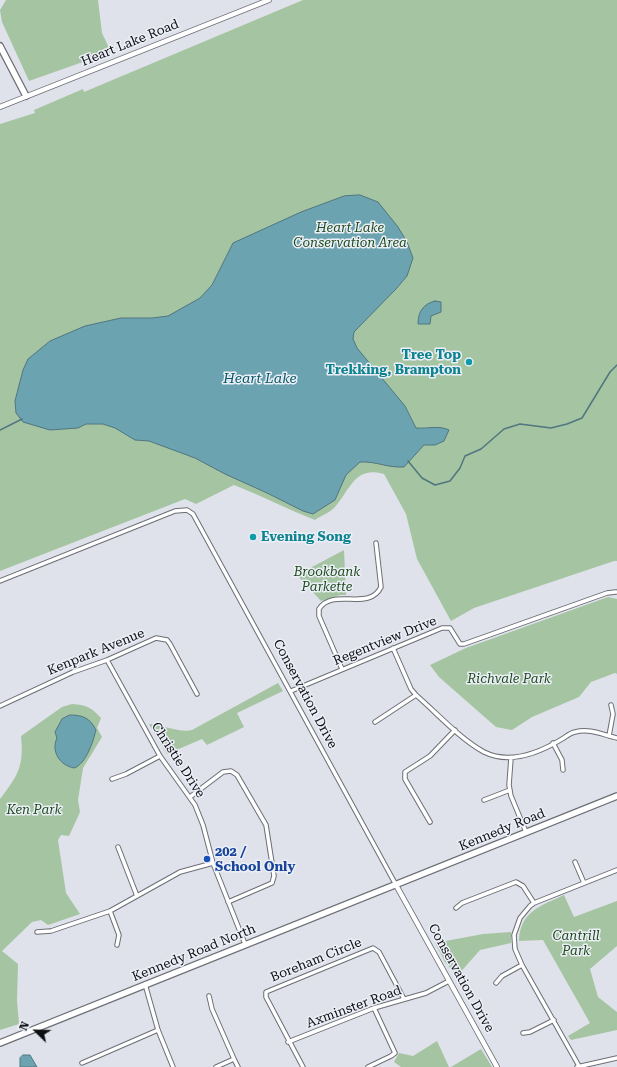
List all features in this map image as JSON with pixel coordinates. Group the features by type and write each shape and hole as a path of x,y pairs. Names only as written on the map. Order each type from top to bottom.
{"main road":[{"path":"0,46 26,96"},
{"name":"Kennedy Road","path":"396,885 617,796"},
{"name":"Kennedy Road North","path":"0,1043 396,885"}],"street":[{"name":"Heart Lake Road","path":"0,107 269,0"},
{"name":"Conservation Drive","path":"0,581 175,511 187,510 193,514 448,981 497,1067"},
{"path":"342,669 319,616 319,609 324,603 329,601 346,598 362,599 377,592 380,587 376,543"},
{"name":"Regentview Drive","path":"291,691 447,627 453,632 460,644 464,644 607,593 616,592"},
{"name":"Kenpark Avenue","path":"0,706 73,672 107,660 156,638 167,640 197,694"},
{"path":"394,648 411,689 416,695 455,730 484,752 496,756 511,758 532,754 569,734 582,731 598,732 617,738"},
{"name":"Christie Drive","path":"107,660 160,756 190,797 203,825 213,864 245,944"},
{"path":"375,722 416,695"},
{"path":"609,736 613,714 611,705"},
{"path":"430,822 405,779 405,772 430,756 455,730"},
{"path":"553,743 562,760 563,770"},
{"path":"112,779 126,774 160,756"},
{"path":"511,758 509,778 510,790 526,832"},
{"path":"190,797 223,772 231,771 237,775 266,825 274,876 272,883 228,902"},
{"path":"484,800 510,790"},
{"path":"118,847 137,896"},
{"path":"576,862 584,883"},
{"path":"37,932 51,931 110,911 180,872 213,864"},
{"path":"617,870 534,903 520,918 515,930 514,949 522,966 554,1020 578,1067 617,1058"},
{"path":"456,908 462,903 516,882 523,886 534,903"},
{"path":"110,911 119,935 118,944"},
{"name":"Boreham Circle","path":"304,1067 288,1042 266,997 266,992 373,948 379,952 404,999"},
{"path":"496,982 502,976 522,966"},
{"name":"Axminster Road","path":"288,1042 374,1008 426,993 448,981"},
{"path":"146,984 158,1030 173,1067"},
{"path":"209,996 212,1009 238,1067"},
{"path":"368,1067 391,1056 394,1053 374,1008"},
{"path":"523,1034 554,1020"},
{"path":"82,1063 158,1030"},
{"path":"216,1067 234,1059"}],"green space":[{"path":"6,0 98,0 102,33 111,52 29,81 2,22 0,10"},
{"name":"Heart Lake Conservation Area","path":"303,0 617,0 617,561 474,608 451,621 417,559 406,514 384,474 374,472 359,476 334,508 315,520 234,485 196,504 185,499 0,571 0,124 35,113 34,110 83,89 84,92"},
{"name":"Brookbank Parkette","path":"344,550 346,595 340,595 321,601 297,575"},
{"name":"Richvale Park","path":"608,597 617,599 617,674 615,673 591,682 579,697 532,717 512,730 496,727 439,677 430,665 466,648"},
{"path":"278,683 283,691 237,713 244,727 207,745 202,739 167,754 149,724 177,730 192,730"},
{"name":"Ken Park","path":"72,704 88,707 101,718 97,728 102,737 83,768 78,800 80,812 69,836 61,835 58,840 66,893 80,914 48,925 41,920 32,922 2,951 18,964 17,1001 19,1024 0,1030 0,799 18,770 22,756 21,736 62,707"},
{"name":"Cantrill Park","path":"564,895 574,917 617,901 617,946 590,969 598,997 617,1012 617,1030 571,1040 568,1036 590,1023 543,940 519,941 520,931 528,916 540,906"},
{"path":"511,932 511,943 480,950 457,976 445,962 435,943 483,934"},
{"path":"437,1041 449,1067 401,1067 394,1062 399,1053 413,1056"},
{"path":"481,1049 492,1067 451,1067"}],"water":[{"name":"Heart Lake","path":"360,195 378,202 398,227 407,242 413,258 407,276 354,332 353,339 357,348 405,406 416,428 437,427 449,430 444,441 435,445 424,445 404,467 371,462 360,462 346,475 335,500 313,514 303,511 225,474 195,458 149,441 135,440 115,428 103,424 86,424 78,428 50,430 23,422 16,413 15,401 23,370 28,359 50,341 85,326 121,318 152,318 168,316 200,298 212,285 233,243 301,212 344,196"},
{"path":"435,301 441,302 441,312 431,316 430,324 418,324 420,312 424,306"},
{"path":"70,715 86,718 96,730 91,746 85,757 78,766 74,768 60,761 55,748 57,738 55,732 62,719"},
{"path":"23,1055 30,1055 37,1067 20,1067 20,1058"}],"waterway":[{"path":"408,461 422,478 435,485 450,481 460,468 465,456 481,449 504,429 520,424 551,428 582,418 610,372 617,365"},
{"path":"0,430 22,419"}],"place":[{"name":"Tree Top Trekking, Brampton","path":"469,362"},
{"name":"Evening Song","path":"253,537"},
{"name":"202 / School Only","path":"207,859"}]}
